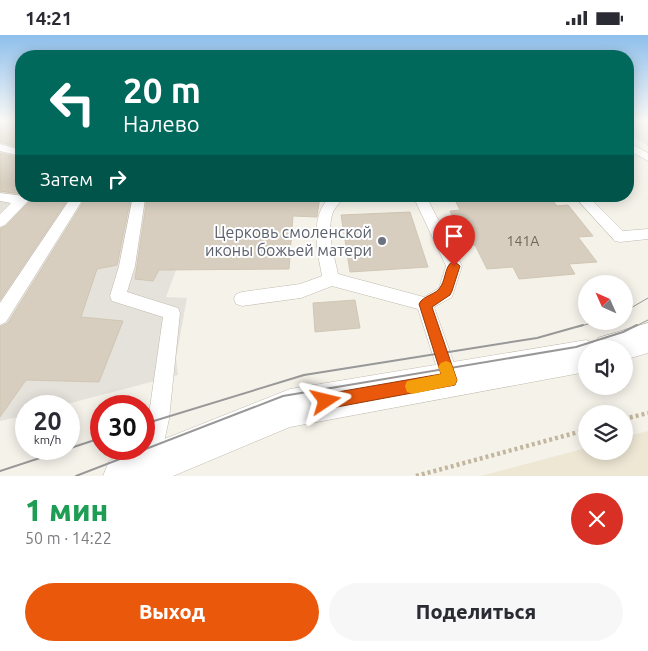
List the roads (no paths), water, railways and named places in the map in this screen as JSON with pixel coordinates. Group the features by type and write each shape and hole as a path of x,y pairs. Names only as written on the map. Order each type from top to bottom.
{"street":[{"path":"633,342 648,338"},
{"path":"136,471 290,408 578,357"}],"lane":[{"path":"0,147 15,151"},
{"path":"634,149 648,158"},
{"path":"0,197 15,198"},
{"path":"0,222 19,202"},
{"path":"0,317 74,202"},
{"path":"136,471 159,419 172,313 118,296 127,266 138,202"},
{"path":"331,202 321,230 331,279"},
{"path":"242,299 301,291 331,279 425,304 446,291 454,266 422,202"},
{"path":"586,202 620,237 648,234"},
{"path":"425,304 450,380"}],"tram line":[{"path":"633,307 648,298"},
{"path":"634,327 648,320"},
{"path":"76,476 283,396 576,347 623,332 637,325"},
{"path":"155,421 304,375 537,338 578,326"},
{"path":"0,471 90,442"}],"place":[{"name":"Церковь смоленской иконы божьей матери","path":"382,241"}]}
